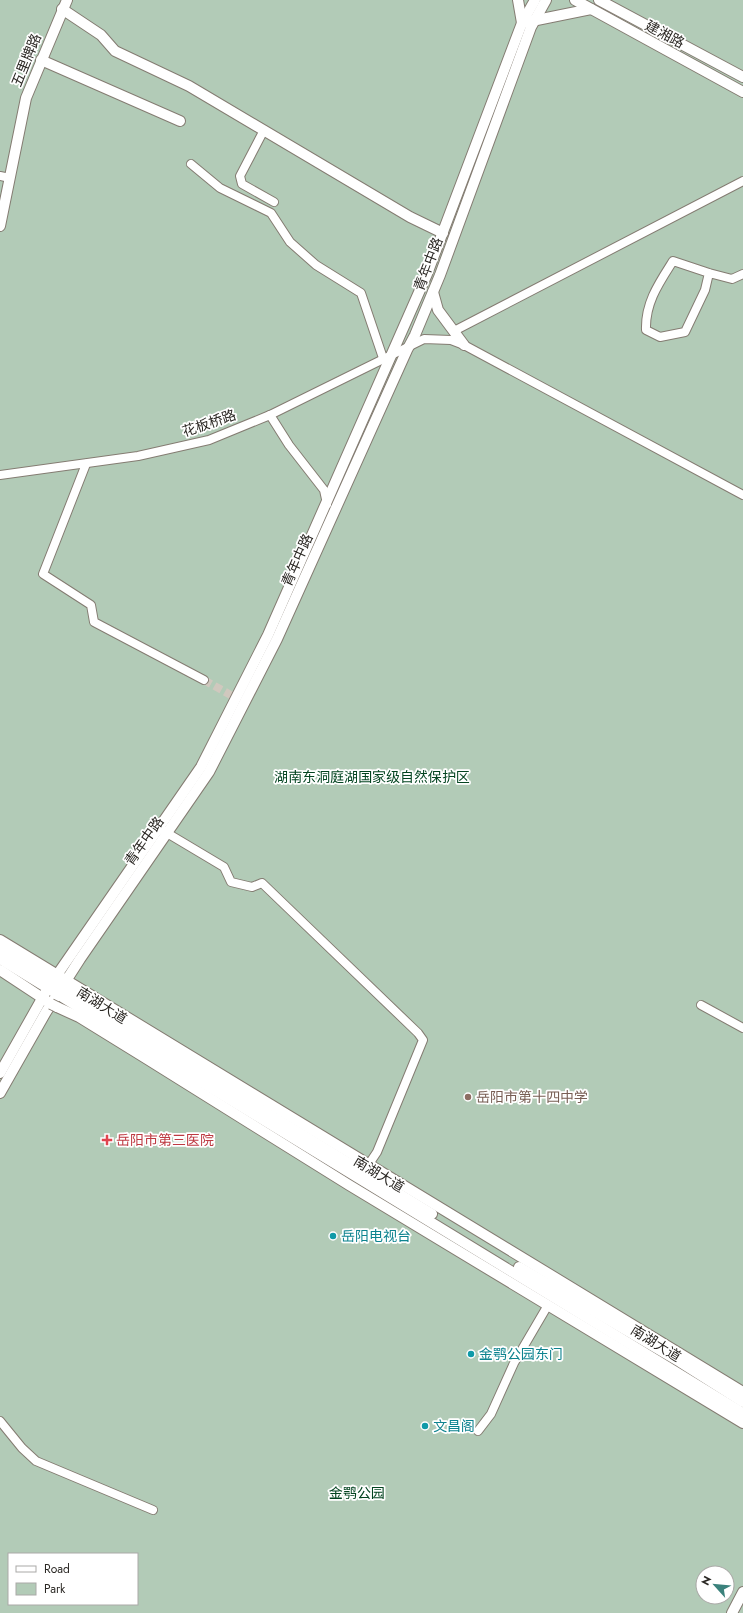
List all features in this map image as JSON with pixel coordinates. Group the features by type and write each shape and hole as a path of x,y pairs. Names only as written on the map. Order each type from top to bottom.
{"main road":[{"path":"518,0 522,23 591,9"},
{"name":"青年中路","path":"0,1093 57,985 163,830 201,766 268,635 327,504 387,356 427,274 522,23 535,0"},
{"name":"青年中路","path":"163,830 209,772 277,639 433,292 535,20 546,0"},
{"name":"建湘路","path":"575,0 743,92"},
{"name":"建湘路","path":"599,0 743,77"},
{"path":"63,3 100,35 115,51 190,86 410,216 443,233"},
{"name":"五里牌路","path":"0,196 26,98 63,3"},
{"name":"五里牌路","path":"0,226 5,177 20,96 63,3"},
{"path":"41,60 180,121"},
{"path":"433,292 438,310 464,345"},
{"path":"0,940 57,985 369,1164 743,1392"},
{"name":"南湖大道","path":"0,950 480,1244 680,1362 743,1402"},
{"name":"南湖大道","path":"0,959 57,985 743,1413"},
{"path":"0,970 50,1003 79,1018 147,1059 349,1185 743,1423"},
{"name":"青年中路","path":"0,1073 50,1003 57,985"},
{"path":"732,1613 743,1592"}],"street":[{"path":"264,130 240,176 242,184 274,202"},
{"path":"191,164 220,188 271,213 290,242 316,264 360,293 387,356"},
{"path":"454,331 743,181"},
{"path":"709,273 705,290 685,332 660,337 646,330 646,315 655,289 673,260 709,273 732,278 743,274"},
{"name":"花板桥路","path":"0,475 138,456 209,440 270,415 424,339 450,340 464,345 743,495"},
{"path":"270,415 289,446 324,490 327,504"},
{"path":"86,464 42,574 91,605 94,622 204,680"},
{"path":"163,830 224,867 231,882 252,887 262,883 420,1036 422,1040 380,1145 369,1164"},
{"path":"702,1005 743,1028"},
{"path":"478,1431 491,1414 514,1363 548,1305"},
{"path":"0,1421 22,1448 36,1461 153,1510"}],"green space":[{"name":"湖南东洞庭湖国家级自然保护区","path":"0,0 743,0 743,1613 0,1613"}],"tunnel":[{"path":"204,680 236,698"}],"place":[{"name":"岳阳市第十四中学","path":"468,1097"},
{"name":"岳阳市第三医院","path":"107,1140"},
{"name":"岳阳电视台","path":"333,1236"},
{"name":"金鹗公园东门","path":"471,1354"},
{"name":"文昌阁","path":"425,1426"}],"park label":[{"name":"金鹗公园","path":"357,1493"}]}
